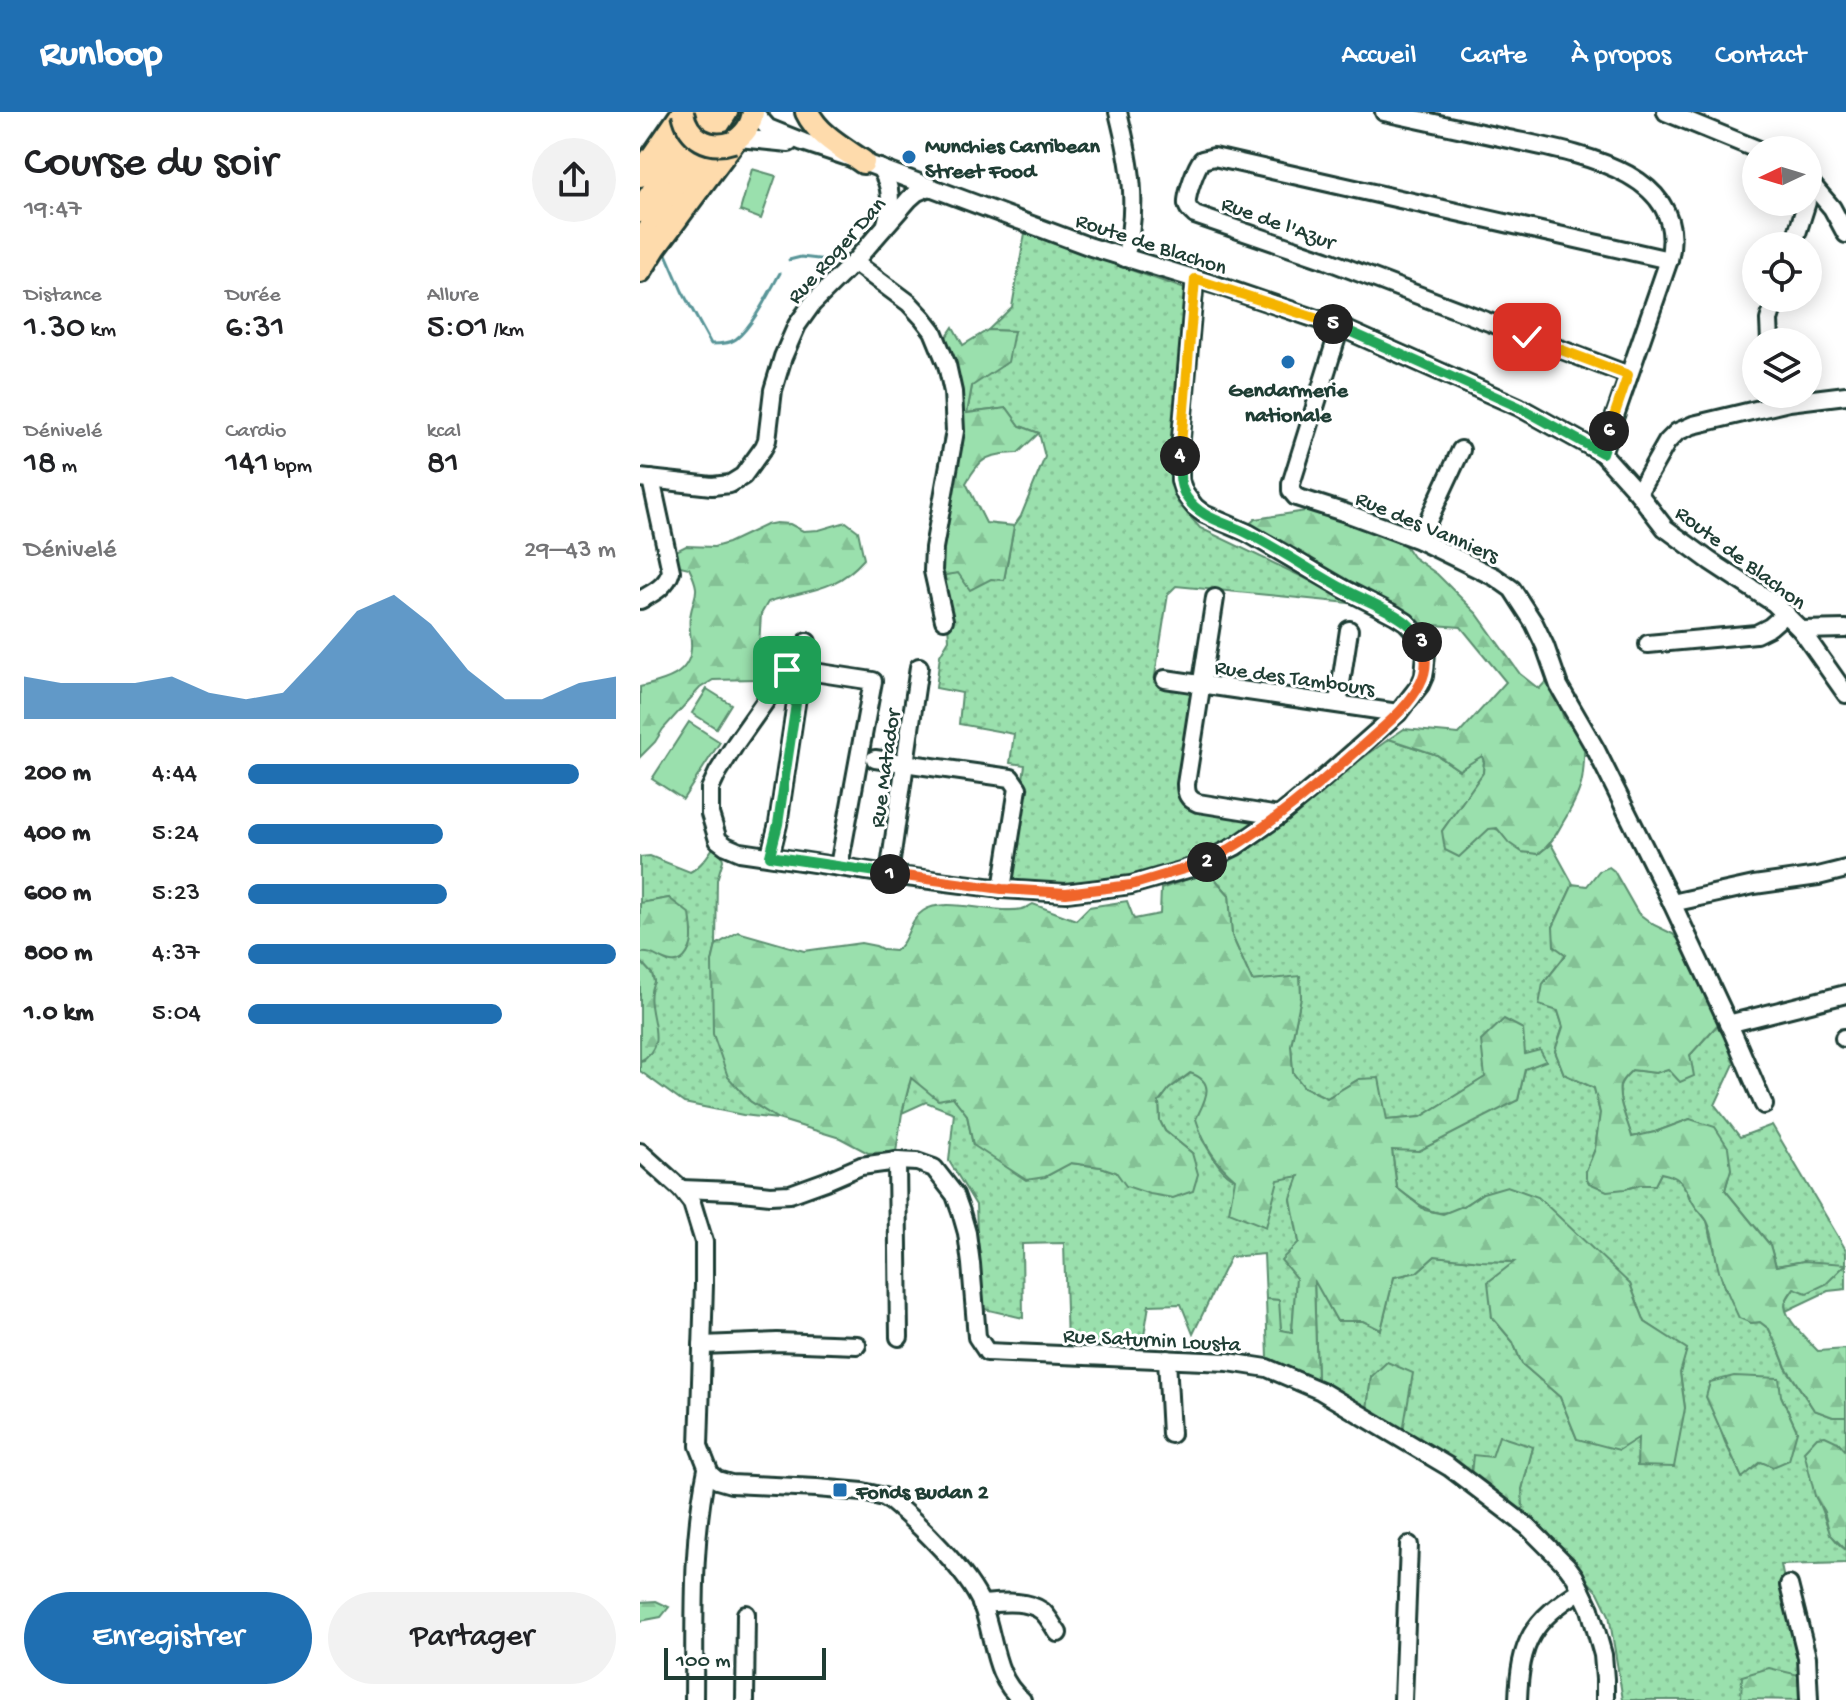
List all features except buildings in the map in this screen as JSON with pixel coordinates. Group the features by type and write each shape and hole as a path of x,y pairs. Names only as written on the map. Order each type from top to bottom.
{"highway":[{"path":"640,175 683,112"},
{"path":"640,211 706,112"},
{"path":"640,244 726,112"},
{"path":"807,112 824,134 872,165"},
{"path":"640,271 736,140"}],"main road":[{"path":"683,112 695,136 720,145 736,140 749,126 754,112"}],"street":[{"name":"Route de Blachon","path":"754,112 768,128 803,142 1125,258 1340,327 1519,407 1602,453 1665,528 1786,613 1846,694"},
{"path":"1118,112 1130,159 1133,196 1131,236 1125,258"},
{"path":"1384,112 1593,159 1628,175 1662,204 1668,214 1672,237 1669,260 1602,453"},
{"path":"1666,112 1742,143"},
{"name":"Route de Blachon","path":"736,140 803,142"},
{"name":"Rue de l'Azur","path":"1628,375 1326,260 1195,215 1187,202 1197,166 1202,160 1214,157 1669,260"},
{"path":"872,165 887,181 890,193 886,225"},
{"name":"Rue Roger Dan","path":"645,479 723,486 743,476 767,440 773,390 792,335 812,304 913,195 929,187"},
{"path":"1822,201 1832,208 1846,234"},
{"path":"854,262 909,303 923,318 933,331 947,365 953,392 955,431 934,548 933,571 944,620"},
{"path":"807,642 794,670 736,743 710,789 710,814 718,840 740,852 1002,889 1066,893 1131,885 1206,862 1236,846 1279,816 1344,763 1398,713 1420,685 1426,665 1423,644 1412,628 1395,615 1248,533 1204,514 1188,501 1179,474 1195,279"},
{"name":"Rue des Vanniers","path":"1340,327 1291,491 1296,497 1419,540 1495,577 1520,598 1545,646 1559,686 1596,750 1672,903 1764,1105"},
{"path":"1822,396 1846,395"},
{"path":"1638,493 1667,442 1677,432 1753,408"},
{"path":"1419,540 1461,450"},
{"path":"640,600 661,587 671,576 645,479"},
{"path":"1165,679 1201,684 1215,598"},
{"path":"1648,644 1756,634 1786,613"},
{"path":"1801,630 1846,629"},
{"path":"1338,703 1349,630"},
{"name":"Rue Matador","path":"889,874 919,667"},
{"path":"794,670 873,681 839,866"},
{"path":"770,856 778,824 794,670"},
{"name":"Rue des Tambours","path":"1279,816 1198,803 1188,797 1186,784 1201,684 1398,713"},
{"path":"875,759 1011,778 1015,782 1018,788 1002,889"},
{"path":"1672,903 1765,882 1818,876 1846,869"},
{"path":"1728,1024 1846,994"},
{"path":"640,1152 692,1203 704,1242 699,1446 710,1474 717,1480 731,1484 852,1491 884,1497 940,1547 971,1587 981,1604 1004,1679 1022,1700"},
{"path":"897,1161 899,1337"},
{"name":"Rue Saturnin Lousta","path":"681,1189 790,1194 861,1166 897,1161 917,1162 934,1168 955,1195 967,1233 977,1337 987,1352 1228,1362 1267,1368 1321,1391 1449,1467 1528,1527 1567,1566 1593,1617 1603,1655 1605,1700"},
{"path":"702,1345 777,1342 857,1345"},
{"path":"1167,1359 1171,1434"},
{"path":"694,1700 696,1556 701,1496 707,1469"},
{"path":"1403,1700 1409,1545"},
{"path":"1789,1585 1807,1657 1809,1700"},
{"path":"1518,1700 1522,1659 1529,1639 1546,1615 1581,1590"},
{"path":"981,1604 1029,1604 1042,1611 1058,1633"},
{"path":"745,1700 746,1614"}],"green space":[{"path":"752,169 776,176 761,219 740,211"},
{"path":"1025,233 1188,290 1172,481 1178,503 1200,528 1359,604 1176,586 1168,594 1154,682 1196,692 1182,796 1264,821 1192,861 1130,879 1067,885 1008,883 1025,765 1010,763 1014,734 959,724 962,693 936,688 940,655 949,640 945,575 958,573 1004,580 1014,526 1045,457 1039,433 1020,426 1007,408 967,413 972,386 1014,331 988,330 1012,307"},
{"path":"953,327 963,345 988,330 1014,331 1008,362 972,386 967,413 1007,408 1020,426 1039,433 1018,453 987,458 966,483 986,523 1014,526 1004,580 991,579 970,590 958,573 945,575 936,552 960,420 943,342"},
{"path":"1312,510 1357,520 1398,540 1477,614 1520,674 1539,689 1550,677 1564,719 1584,738 1584,764 1574,802 1554,837 1538,854 1522,852 1509,843 1497,828 1489,829 1459,857 1445,850 1442,831 1483,773 1482,756 1459,770 1437,755 1389,739 1404,729 1459,734 1506,682 1461,627 1421,624 1245,528 1255,519"},
{"path":"846,522 858,531 864,559 831,584 768,602 761,614 759,646 766,658 768,672 756,679 713,680 700,688 640,757 640,687 680,671 691,649 690,621 695,584 689,568 676,565 674,552 686,546 714,547 776,523 790,524 803,531"},
{"path":"707,689 731,704 716,728 692,713"},
{"path":"689,722 720,742 683,799 652,779"},
{"path":"1389,739 1437,755 1459,770 1482,755 1483,773 1442,831 1459,856 1489,828 1497,829 1514,845 1538,854 1551,844 1573,884 1553,927 1566,954 1543,984 1563,1027 1555,1051 1564,1074 1594,1088 1600,1113 1595,1149 1586,1171 1625,1189 1654,1185 1661,1173 1674,1175 1686,1187 1689,1197 1707,1221 1724,1287 1751,1323 1760,1322 1769,1329 1786,1368 1814,1410 1833,1417 1846,1417 1846,1451 1838,1442 1815,1496 1830,1532 1846,1550 1846,1563 1781,1565 1803,1676 1741,1698 1744,1700 1623,1700 1609,1615 1598,1592 1523,1512 1522,1489 1533,1447 1492,1458 1471,1475 1403,1431 1371,1377 1367,1410 1317,1380 1314,1278 1337,1321 1363,1321 1381,1329 1394,1277 1417,1272 1435,1256 1516,1262 1492,1317 1513,1342 1522,1364 1560,1397 1577,1439 1638,1438 1685,1408 1680,1373 1686,1350 1645,1322 1630,1284 1483,1193 1457,1209 1439,1213 1421,1206 1397,1188 1392,1150 1518,1100 1525,1069 1486,1077 1421,1117 1387,1120 1359,1079 1327,1098 1304,1087 1293,1073 1291,1045 1301,997 1300,977 1252,981 1232,936 1229,895 1208,871","holes":["1781,1396 1797,1431 1742,1477 1717,1420"]},
{"path":"718,840 723,860 717,880 716,945 712,962 750,1101 778,1119 684,1103 640,1071 651,1018 647,1009 648,990 654,981 640,961 640,953 648,951 668,962 669,898 640,903 640,857 650,856 690,872 702,862"},
{"path":"1609,867 1638,913 1673,934 1691,952 1720,1022 1690,1055 1694,1076 1680,1082 1668,1069 1656,1073 1632,1070 1624,1079 1620,1085 1620,1098 1632,1137 1690,1119 1715,1127 1728,1147 1731,1169 1725,1190 1770,1245 1776,1266 1804,1261 1846,1264 1826,1284 1807,1293 1794,1288 1785,1306 1793,1324 1818,1351 1846,1349 1846,1417 1833,1417 1814,1410 1786,1367 1769,1329 1760,1322 1751,1323 1739,1318 1719,1271 1710,1227 1680,1181 1661,1173 1655,1185 1607,1191 1589,1183 1586,1178 1595,1149 1600,1113 1594,1088 1564,1074 1555,1051 1563,1027 1558,1011 1539,1005 1543,984 1566,955 1554,946 1553,927 1573,884 1587,886 1599,871"},
{"path":"1208,871 1229,895 1232,936 1252,981 1300,976 1301,997 1291,1045 1293,1073 1304,1087 1327,1098 1359,1079 1379,1078 1387,1120 1421,1117 1485,1077 1481,1041 1504,1019 1523,1029 1525,1054 1540,1050 1546,1061 1525,1069 1518,1100 1419,1151 1392,1150 1397,1188 1425,1210 1443,1214 1483,1193 1507,1186 1538,1197 1630,1284 1645,1322 1687,1349 1680,1373 1685,1408 1674,1467 1637,1466 1638,1438 1619,1450 1577,1439 1560,1397 1522,1364 1513,1342 1492,1317 1488,1282 1514,1262 1435,1256 1417,1272 1394,1277 1381,1330 1363,1321 1337,1321 1314,1280 1317,1380 1268,1358 1266,1299 1279,1300 1281,1330 1292,1332 1296,1278 1281,1260 1299,1242 1291,1199 1299,1176 1278,1180 1266,1227 1229,1212 1235,1179 1216,1159 1203,1137 1196,1119 1205,1098 1206,1086 1204,1081 1190,1073 1169,1089 1159,1102 1160,1121 1165,1131 1192,1153 1198,1174 1193,1191 1173,1198 1126,1186 1116,1172 1071,1163 1045,1177 1026,1180 973,1145 967,1115 953,1097 938,1100 911,1078 896,1152 868,1153 840,1138 778,1119 750,1101 728,1077 713,1034 712,962 716,945 738,932 804,951 861,943 895,951 918,915 932,907 957,905 1011,910 1033,904 1076,920 1089,907 1127,901 1134,919 1160,914 1161,889"},
{"path":"669,898 690,914 692,939 684,958 676,962 640,953 640,903"},
{"path":"640,961 652,974 654,982 651,1003 656,1035 650,1054 640,1061"},
{"path":"1720,1022 1734,1064 1715,1105 1740,1137 1772,1125 1846,1250 1846,1289 1828,1291 1786,1311 1785,1302 1804,1261 1776,1266 1770,1245 1725,1190 1731,1169 1690,1119 1632,1137 1621,1104 1620,1086 1632,1070 1656,1073 1690,1055"},
{"path":"1191,1073 1203,1079 1207,1090 1202,1139 1225,1172 1240,1180 1299,1176 1291,1199 1299,1242 1292,1333 1281,1330 1278,1300 1266,1299 1264,1254 1230,1257 1193,1334 1181,1304 1149,1305 1142,1348 1067,1345 1064,1243 1022,1244 1023,1318 980,1308 976,1205 949,1161 954,1113 926,1102 902,1113 911,1078 953,1097 967,1115 973,1145 1045,1177 1070,1163 1116,1172 1192,1153 1165,1131 1160,1121 1159,1102 1169,1089"},
{"path":"1387,1362 1413,1373 1403,1431 1367,1410 1371,1377"},
{"path":"1734,1376 1779,1378 1781,1396 1797,1431 1789,1460 1773,1467 1761,1462 1742,1478 1706,1397 1710,1382"},
{"path":"1499,1436 1533,1447 1522,1489 1523,1512 1471,1475 1473,1455 1492,1457"},
{"path":"1825,1436 1838,1442 1846,1451 1846,1550 1830,1534 1824,1512 1815,1496 1804,1451 1817,1437"},
{"path":"656,1601 669,1607 661,1617 640,1621 640,1602"},
{"path":"1769,1668 1803,1676 1803,1700 1741,1699 1742,1676"}],"waterway":[{"path":"666,254 711,344 730,342 742,333 780,273"},
{"path":"789,260 801,257 827,260 842,254"}],"place":[{"name":"Munchies Carribean Street Food","path":"909,157"},
{"name":"Gendarmerie nationale","path":"1288,362"},
{"name":"Fonds Budan 2","path":"840,1490"}],"route":[{"path":"787,670 801,670 778,824 770,856 1002,889 1066,893 1131,885 1206,862 1236,846 1279,816 1344,763 1398,713 1420,685 1426,653 1418,635 1406,622 1248,533 1204,514 1188,501 1179,474 1195,279 1340,327 1519,407 1602,453 1628,375 1527,337"}]}
